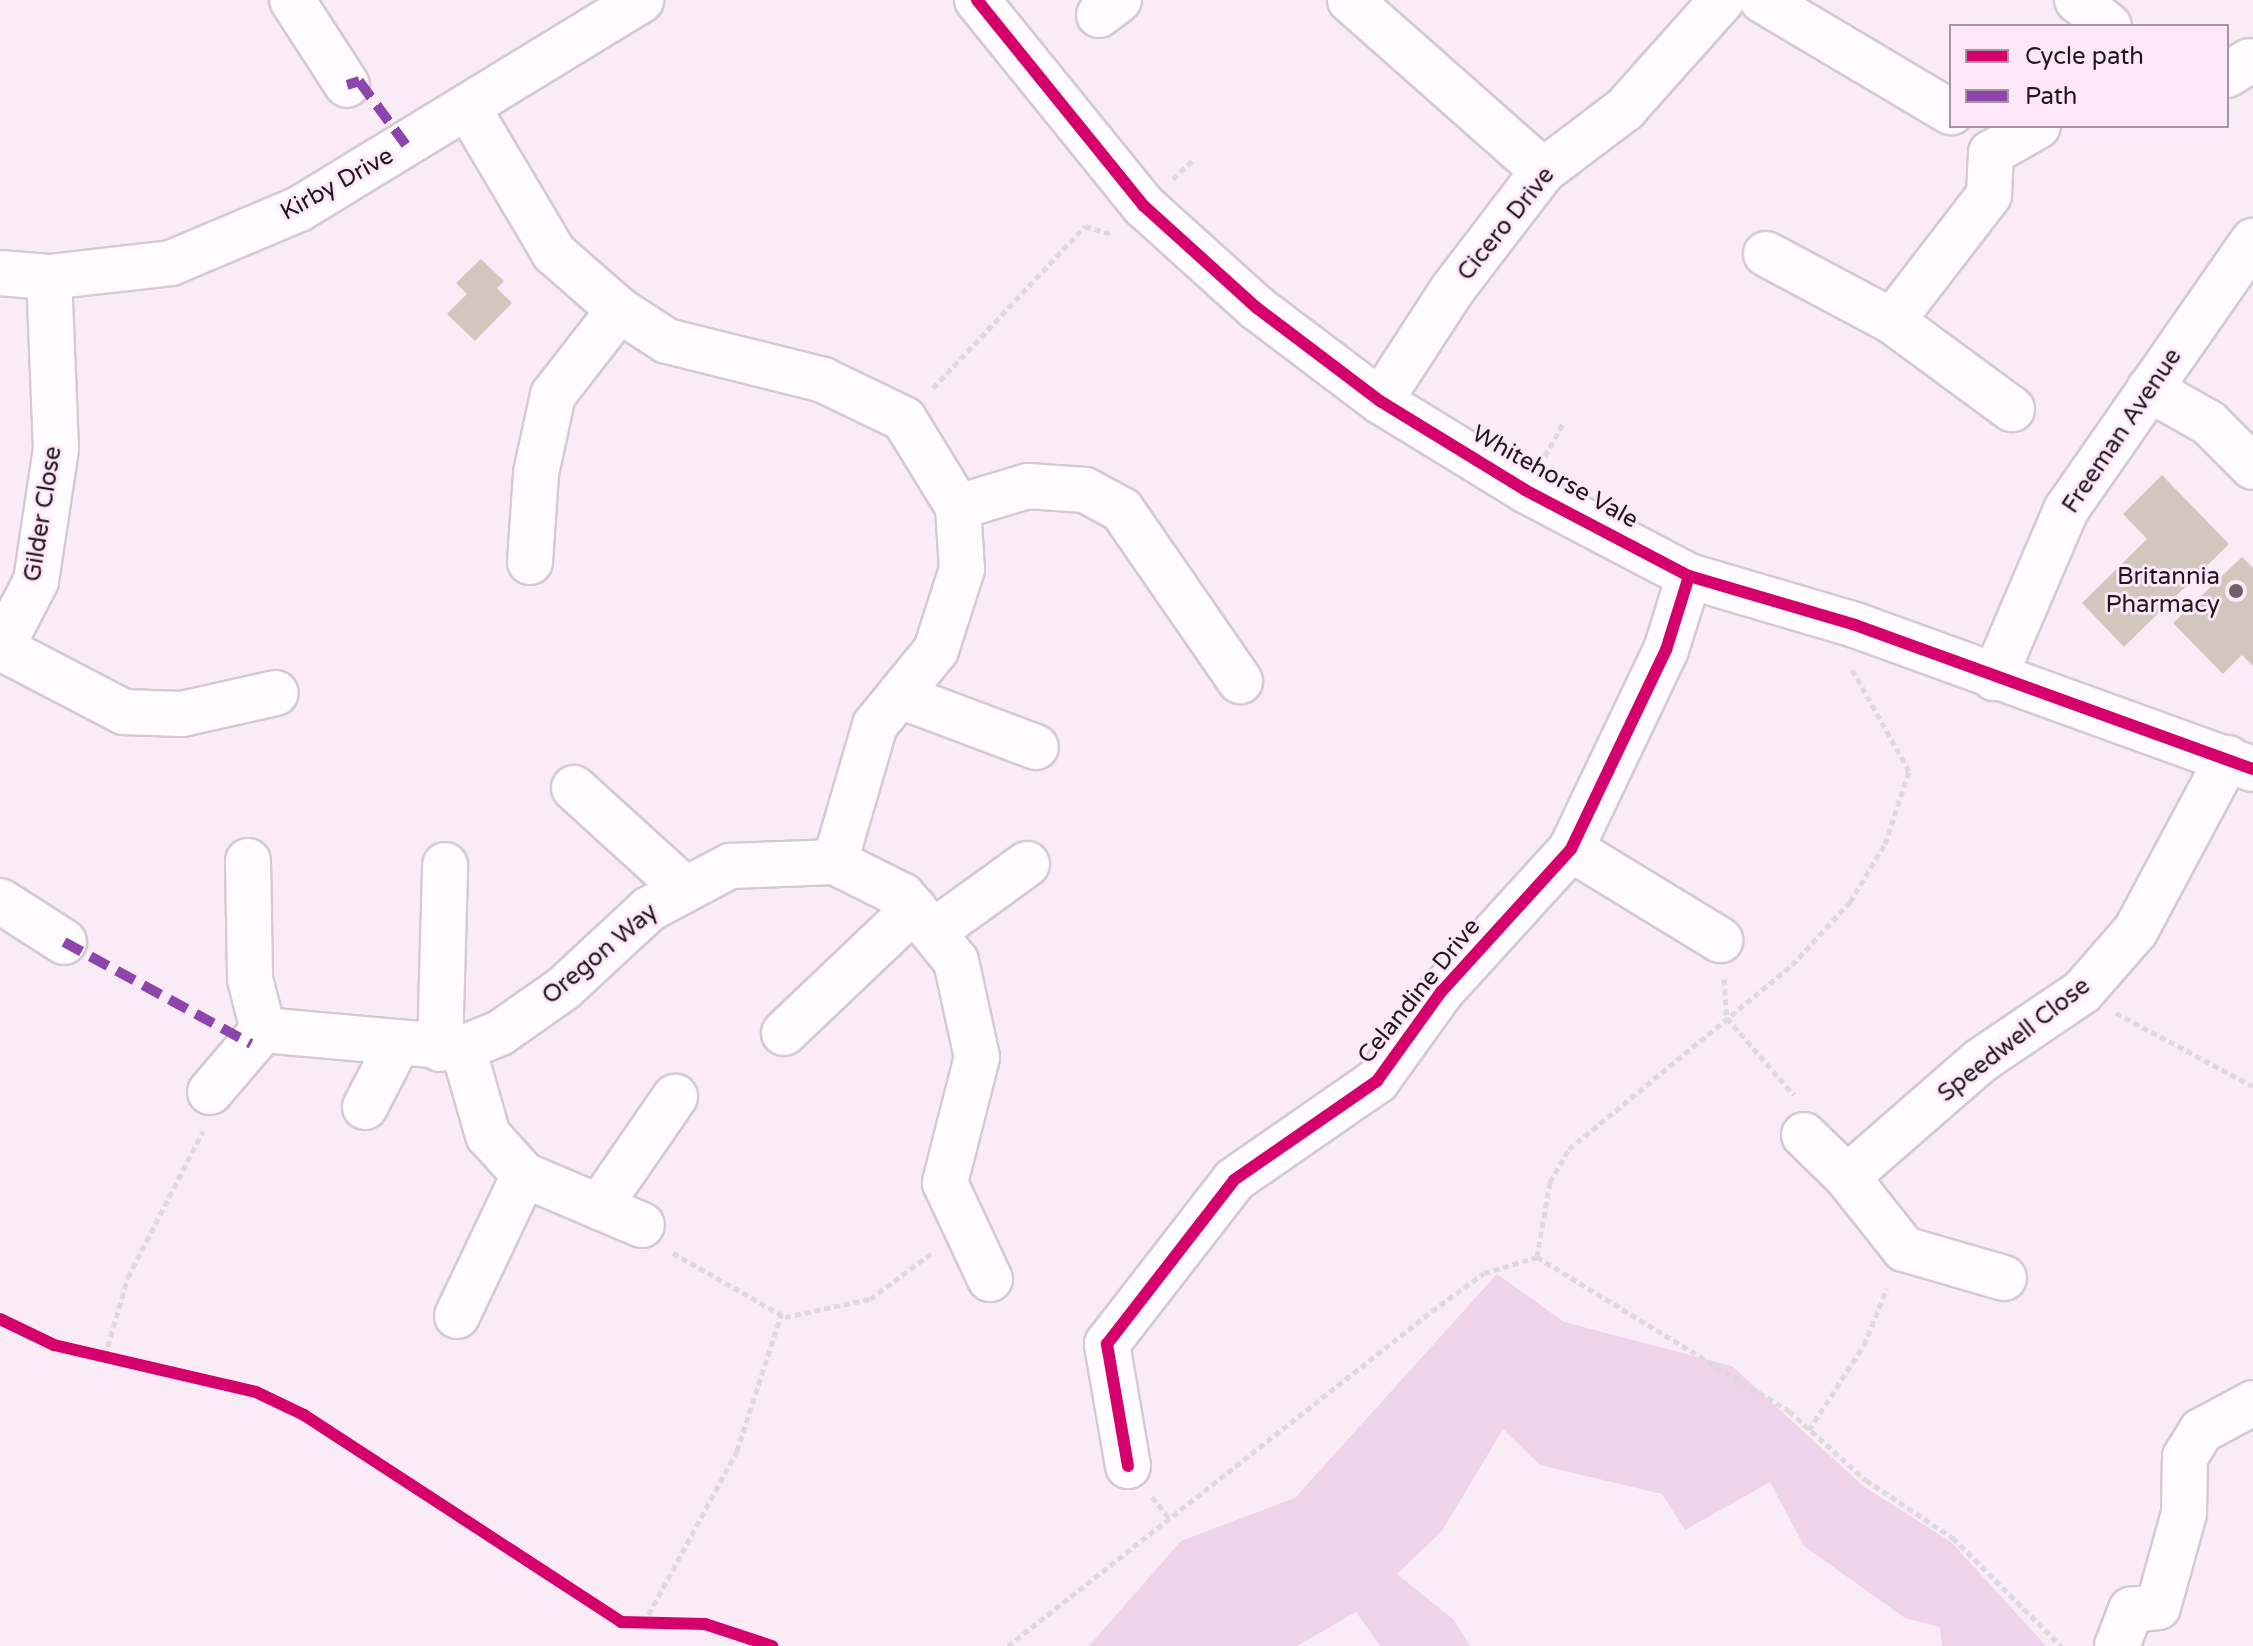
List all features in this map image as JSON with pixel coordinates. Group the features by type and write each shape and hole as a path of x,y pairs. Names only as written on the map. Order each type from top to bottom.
{"street":[{"path":"292,0 347,85"},
{"name":"Kirby Drive","path":"0,273 49,277 171,263 299,209 641,0"},
{"name":"Whitehorse Vale","path":"977,0 1144,206 1257,308 1380,401 1525,490 1689,576 1855,625 1994,678 2241,764"},
{"path":"1350,0 1543,171"},
{"name":"Cicero Drive","path":"1380,401 1452,290 1543,171 1625,109 1722,0"},
{"path":"1762,0 1949,111"},
{"path":"2077,0 2106,24"},
{"path":"468,108 554,253 619,310 667,341 823,380 904,419 958,507 962,569 936,650 875,725 835,862 924,921 956,961 977,1057 945,1183 990,1279"},
{"path":"1892,321 1989,195 1978,139 2029,128"},
{"name":"Freeman Avenue","path":"1994,678 2066,510 2253,241"},
{"path":"1766,254 1892,321 1952,361 2012,409"},
{"name":"Gilder Close","path":"49,277 56,449 36,581 1,649 124,712 182,714 276,693"},
{"path":"530,562 536,473 553,395 619,310"},
{"path":"2149,389 2209,423 2253,467"},
{"path":"958,507 1028,486 1085,490 1122,510 1240,681"},
{"name":"Celandine Drive","path":"1128,1466 1107,1344 1234,1180 1377,1081 1441,992 1571,849 1666,650 1689,576"},
{"path":"900,696 1036,747"},
{"name":"Speedwell Close","path":"1847,1177 1980,1061 2082,992 2136,930 2241,764"},
{"path":"574,788 685,889"},
{"path":"1571,849 1720,940"},
{"path":"248,861 250,979 263,1030"},
{"name":"Oregon Way","path":"451,1049 526,1015 649,909 730,866 835,862"},
{"path":"784,1033 924,921 1027,864"},
{"path":"445,865 451,1049 488,1135 524,1175 642,1225"},
{"path":"0,901 64,942"},
{"path":"263,1030 451,1049"},
{"path":"210,1092 263,1030"},
{"path":"365,1107 398,1043"},
{"path":"599,1207 675,1097"},
{"path":"1804,1135 1847,1177 1904,1249 2004,1278"},
{"path":"457,1316 524,1175"},
{"path":"2117,1646 2131,1610 2158,1607 2184,1513 2185,1457 2201,1431 2253,1403"}],"path":[{"path":"1167,185 1193,160"},
{"path":"904,419 1085,226 1112,235"},
{"path":"1538,467 1563,424"},
{"path":"2082,992 2253,1086"},
{"path":"1727,1018 1812,1115 1804,1135"},
{"path":"105,1356 128,1277 212,1114 210,1092"},
{"path":"642,1225 674,1254 781,1315 870,1299 966,1228"},
{"path":"1809,1430 1864,1345 1904,1249"},
{"path":"1008,1646 1432,1311 1484,1273 1529,1257 1697,1351 1809,1430 1866,1480 1953,1538 2061,1646"},
{"path":"644,1623 737,1451 781,1315"}],"shaded area":[{"path":"1497,1274 1564,1322 1732,1366 1863,1486 1951,1542 2046,1646 1942,1646 1940,1627 1905,1618 1804,1546 1770,1482 1685,1530 1662,1494 1540,1465 1503,1429 1442,1531 1397,1574 1454,1620 1470,1646 1380,1646 1356,1612 1297,1646 1089,1646 1181,1541 1295,1498"}],"building":[{"path":"481,259 504,281 497,288 512,303 475,341 447,314 467,294 456,283"},
{"path":"2162,475 2229,544 2124,647 2082,603 2147,539 2123,514"},
{"path":"2242,557 2253,568 2253,666 2242,655 2223,674 2173,623"}],"marked path":[{"path":"347,85 359,81 406,145"},
{"path":"64,942 251,1044"}],"cycle path":[{"path":"977,0 1144,206 1257,308 1380,401 1525,490 1689,576 1855,625 2253,769"},
{"path":"1128,1466 1107,1344 1234,1180 1377,1081 1441,992 1571,849 1666,650 1689,576"},
{"path":"0,1319 54,1345 256,1392 304,1415 621,1622 705,1624 772,1646"}],"place":[{"name":"Britannia Pharmacy","path":"2236,591"}]}
